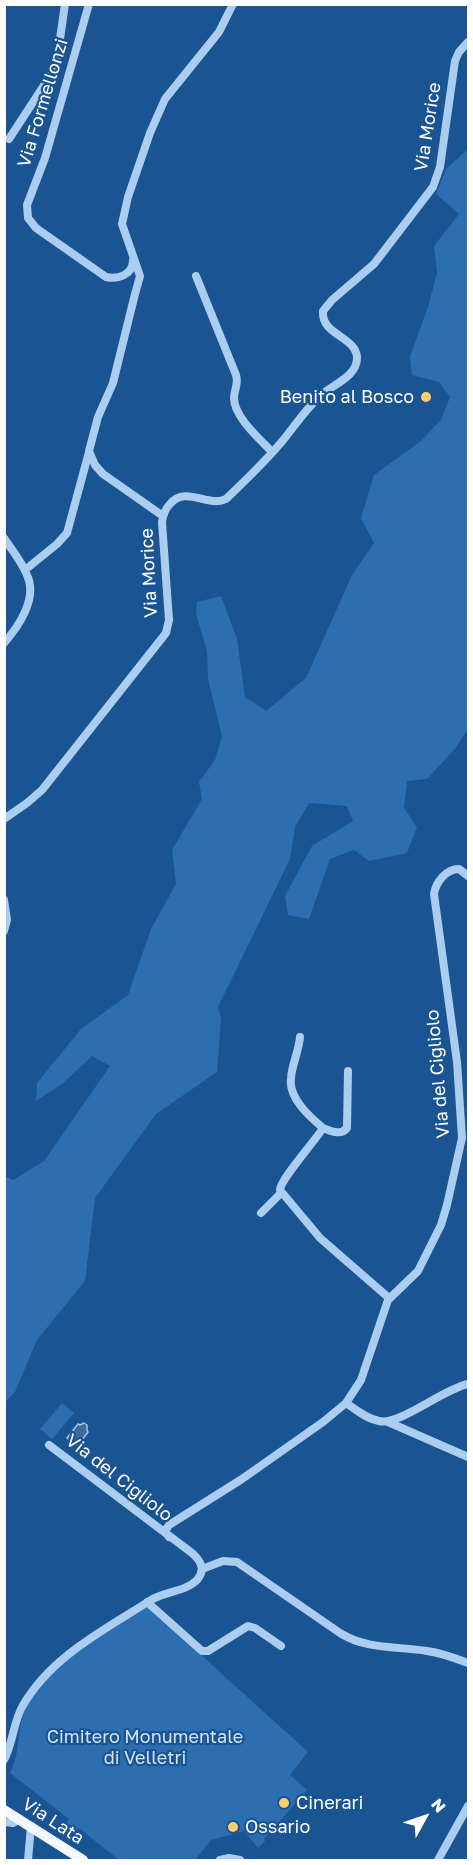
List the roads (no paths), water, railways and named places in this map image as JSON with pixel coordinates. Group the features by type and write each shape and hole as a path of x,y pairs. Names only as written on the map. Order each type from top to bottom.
{"main road":[{"name":"Via Lata","path":"4,1810 83,1860"}],"street":[{"path":"9,139 56,67 65,4"},
{"name":"Via Formellonzi","path":"89,4 45,158 28,200 27,215 36,228 106,277 115,278 127,273 133,266 133,259"},
{"path":"25,570 57,544 69,530 98,417 113,383 140,280 140,272 133,259 123,228 123,215 153,125 169,92 217,35 233,4"},
{"name":"Via Morice","path":"4,819 42,790 166,633 169,623 163,516 169,504 181,497 196,497 217,502 224,500 272,452 318,397 347,376 355,367 357,359 355,351 327,325 323,311 332,300 374,264 433,188 440,167 455,62 459,52 468,42"},
{"path":"196,276 237,378 235,404 248,426 272,452"},
{"path":"89,451 95,465 103,474 163,516"},
{"path":"4,538 25,570 30,584 28,604 16,629 4,643"},
{"name":"Via del Cigliolo","path":"169,1538 165,1532 169,1525 242,1479 323,1422 346,1402 362,1377 389,1298 417,1271 432,1243 446,1210 462,1144 457,1062 434,899 437,884 451,870 461,869 468,876"},
{"path":"4,900 7,920 4,931"},
{"path":"300,1037 298,1054 291,1075 291,1086 301,1105 323,1128 338,1133 347,1128 348,1071"},
{"path":"323,1128 310,1148 280,1184 281,1192 322,1240 389,1298"},
{"path":"261,1213 281,1192"},
{"path":"388,1422 448,1391 468,1384"},
{"path":"346,1402 373,1420 388,1422 468,1457"},
{"name":"Via del Cigliolo","path":"49,1445 198,1558 202,1569"},
{"path":"4,1760 22,1707 52,1668 69,1652 147,1602 191,1584 198,1578 202,1569 226,1561 237,1562 355,1641 372,1646 433,1652 468,1663"},
{"path":"147,1602 202,1651 208,1651 248,1626 255,1628 281,1646"},
{"path":"438,1860 468,1806"},
{"path":"4,1821 13,1823 20,1819"},
{"path":"28,1860 31,1826"},
{"path":"220,1860 229,1858 240,1860"}],"place":[{"name":"Benito al Bosco","path":"426,397"},
{"name":"Cinerari","path":"284,1803"},
{"name":"Ossario","path":"233,1827"}],"park label":[{"name":"Cimitero Monumentale di Velletri","path":"145,1747"}]}
